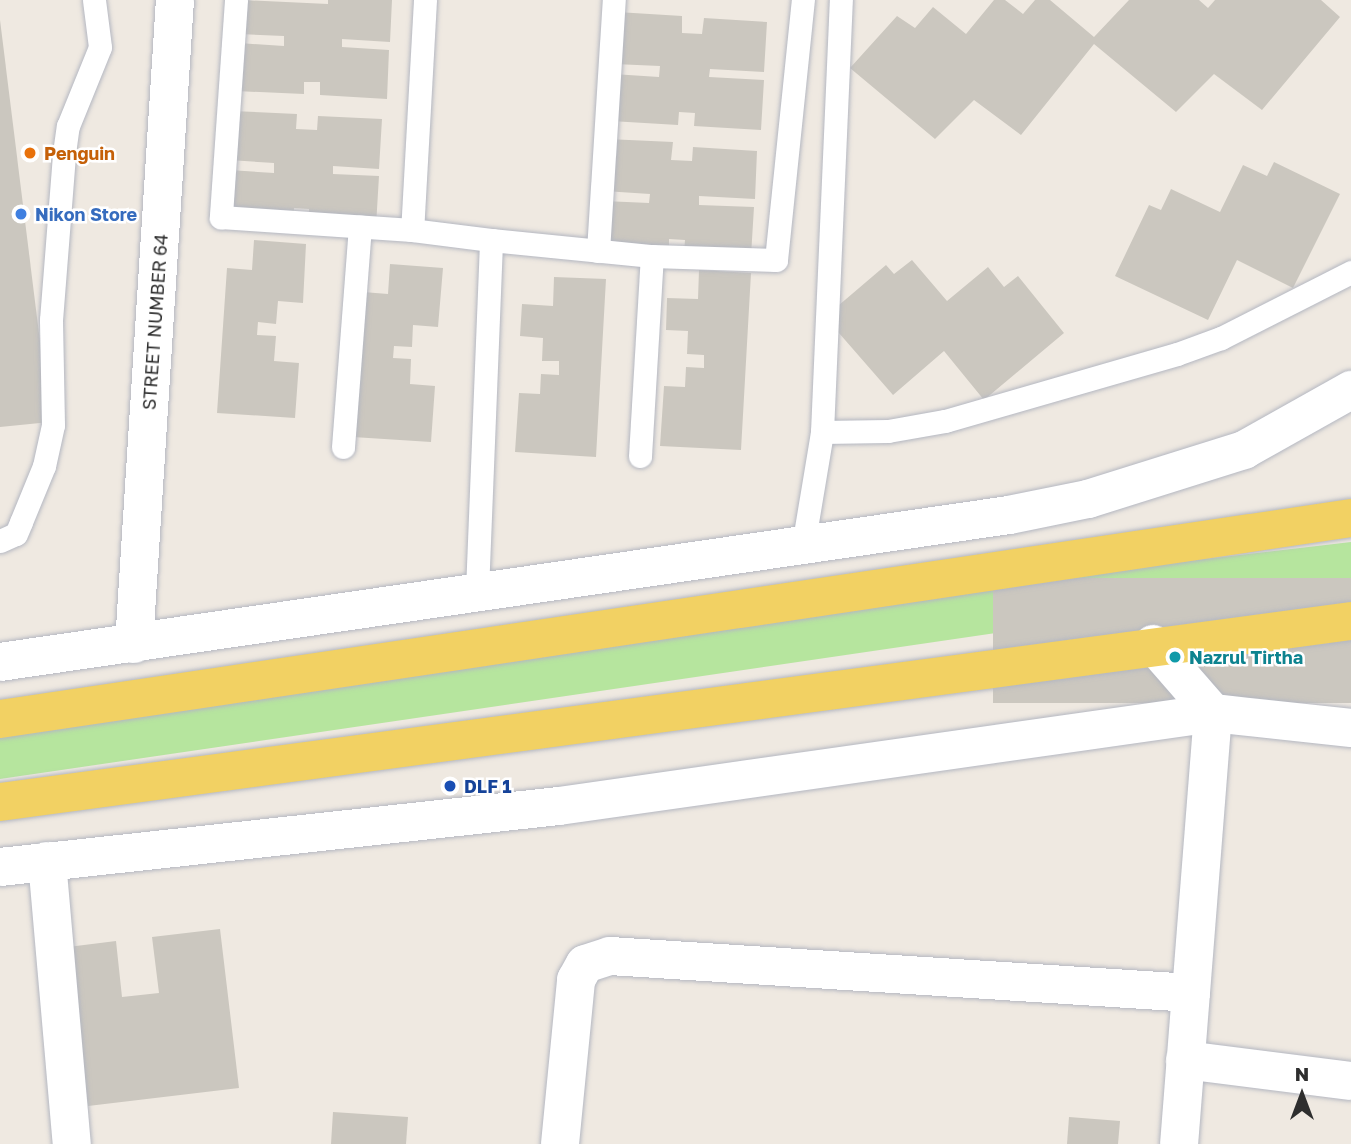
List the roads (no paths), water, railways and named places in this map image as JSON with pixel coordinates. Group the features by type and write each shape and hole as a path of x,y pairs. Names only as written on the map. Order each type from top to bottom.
{"main road":[{"path":"0,719 1351,518"},
{"path":"0,802 1153,644 1351,621"}],"street":[{"name":"STREET NUMBER 64","path":"134,644 175,0"},
{"path":"0,662 803,546 1088,499 1244,450 1351,390"},
{"path":"1153,644 1213,713 1179,1144"},
{"path":"0,867 559,806 1213,713 1351,729"},
{"path":"47,861 72,1144"},
{"path":"560,1144 576,981 585,964 610,956 1191,993"},
{"path":"1185,1060 1351,1081"}],"lane":[{"path":"0,541 16,534 44,466 53,425 51,320 64,153 68,126 100,47 94,0"},
{"path":"236,0 221,217 412,230 652,256 777,258 803,0"},
{"path":"412,230 425,0"},
{"path":"598,251 614,0"},
{"path":"803,546 822,432 841,0"},
{"path":"343,447 360,227"},
{"path":"477,591 491,240"},
{"path":"640,456 652,256"},
{"path":"822,432 888,431 945,421 1177,354 1221,338 1351,272"},
{"path":"1311,522 1351,498"},
{"path":"1292,626 1351,641"}],"place":[{"name":"Penguin","path":"30,153"},
{"name":"Nikon Store","path":"21,214"},
{"name":"Nazrul Tirtha","path":"1175,657"},
{"name":"DLF 1","path":"450,786"}]}
